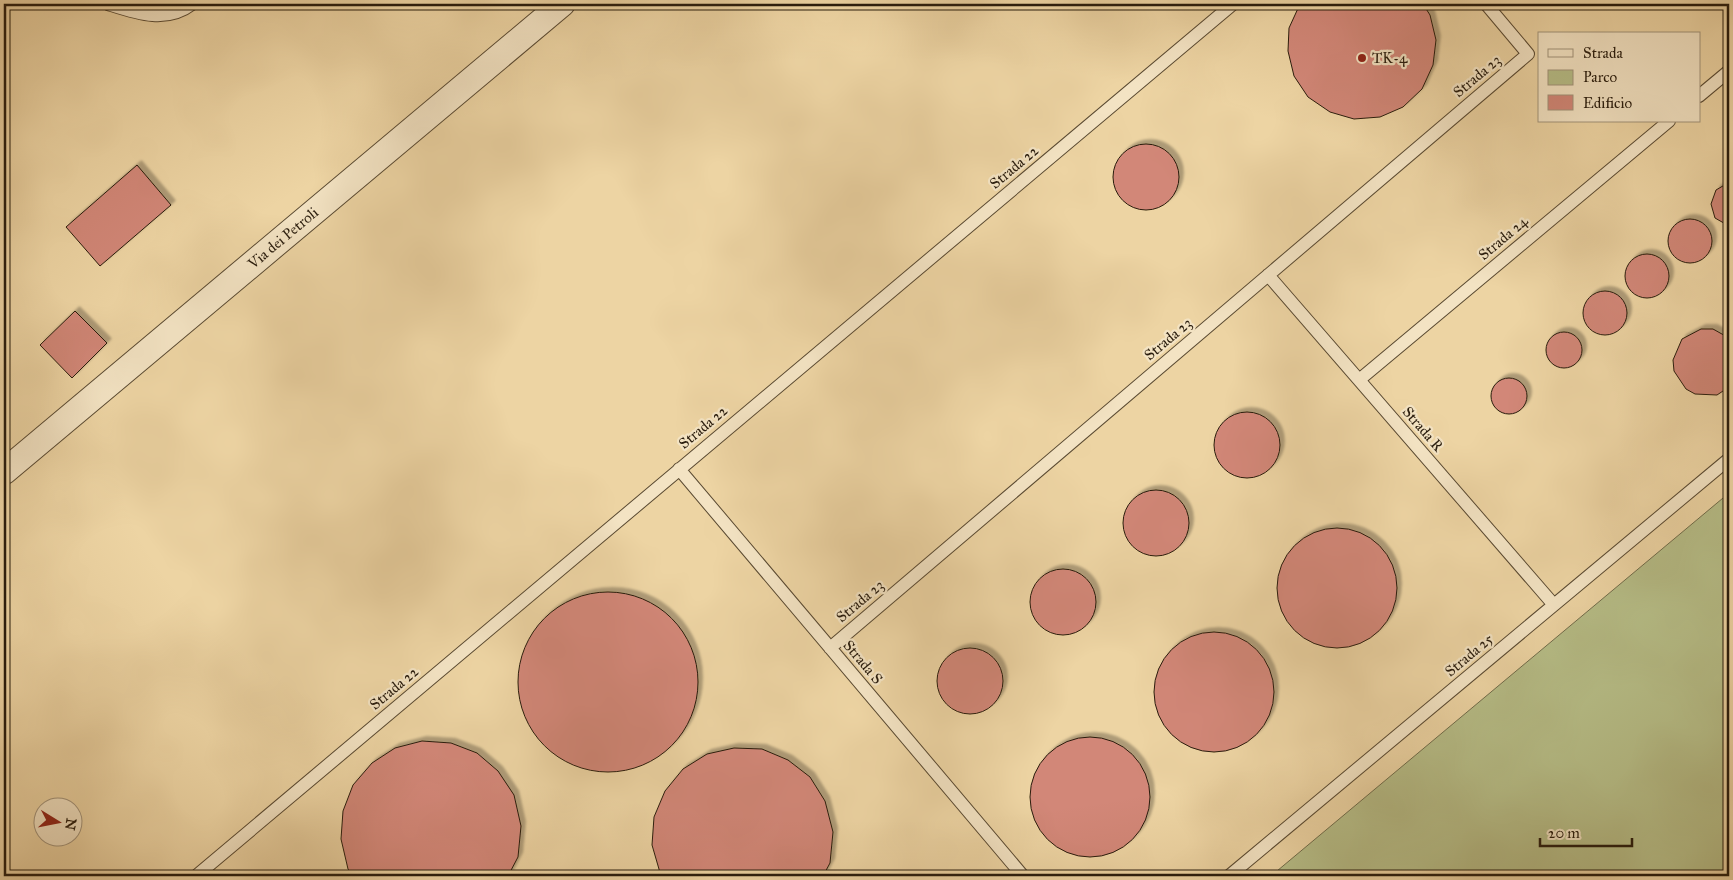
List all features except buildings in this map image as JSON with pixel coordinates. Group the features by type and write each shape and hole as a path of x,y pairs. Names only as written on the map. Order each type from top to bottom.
{"street":[{"name":"Via dei Petroli","path":"4,472 562,4"}],"lane":[{"path":"108,4 139,14 159,16 177,13 192,4"},
{"name":"Strada 22","path":"196,876 1233,4"},
{"name":"Strada 23","path":"830,648 1528,54 1486,4"},
{"path":"1700,95 1729,71"},
{"name":"Strada 24","path":"1359,380 1668,122"},
{"name":"Strada R","path":"1268,275 1554,605"},
{"name":"Strada 25","path":"1229,876 1729,459"},
{"name":"Strada S","path":"678,469 1023,876"}],"green space":[{"path":"1729,493 1729,876 1271,876"}],"place":[{"name":"TK-4","path":"1362,58"}]}
